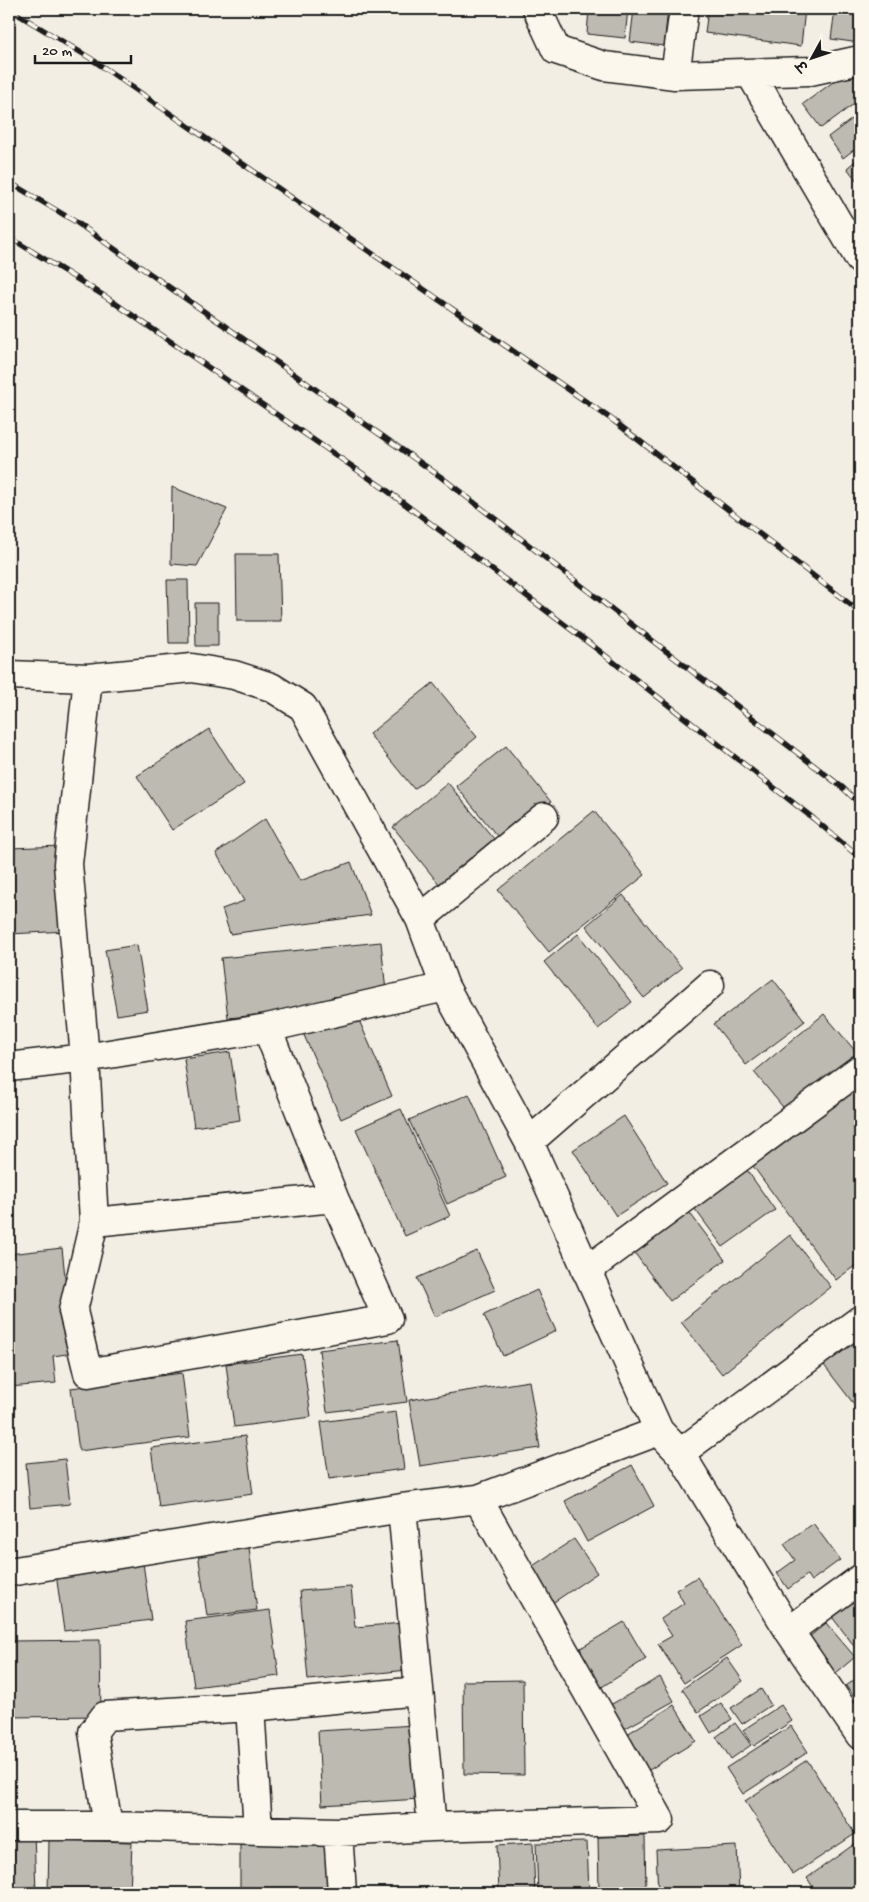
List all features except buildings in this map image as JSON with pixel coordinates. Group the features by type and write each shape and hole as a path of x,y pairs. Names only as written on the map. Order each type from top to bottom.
{"street":[{"path":"537,9 556,50 604,66 675,75 810,71 860,60"},
{"path":"675,75 684,9"},
{"path":"750,73 860,260"},
{"path":"9,675 88,678 192,668 234,675 271,687 303,707 420,919 445,987 529,1142 659,1431 680,1453 789,1631 860,1734"},
{"path":"88,678 68,864 84,1058 94,1222 73,1311 88,1373 388,1319 334,1198 267,1028"},
{"path":"420,919 544,817"},
{"path":"529,1142 710,985"},
{"path":"9,1067 84,1058 267,1028 445,987"},
{"path":"586,1270 860,1069"},
{"path":"94,1222 334,1198"},
{"path":"680,1453 860,1320"},
{"path":"9,1572 402,1508 478,1499 659,1431"},
{"path":"9,1826 108,1826 338,1832 660,1820 478,1499"},
{"path":"402,1508 432,1827"},
{"path":"789,1631 860,1579"},
{"path":"108,1826 94,1732 104,1716 250,1707 419,1691"},
{"path":"250,1707 258,1830"},
{"path":"338,1832 342,1893"}],"railway":[{"path":"9,9 90,58 614,421 860,612"},
{"path":"9,182 76,222 441,477 843,788 860,804"},
{"path":"9,237 106,297 385,489 593,646 814,819 860,858"}]}
